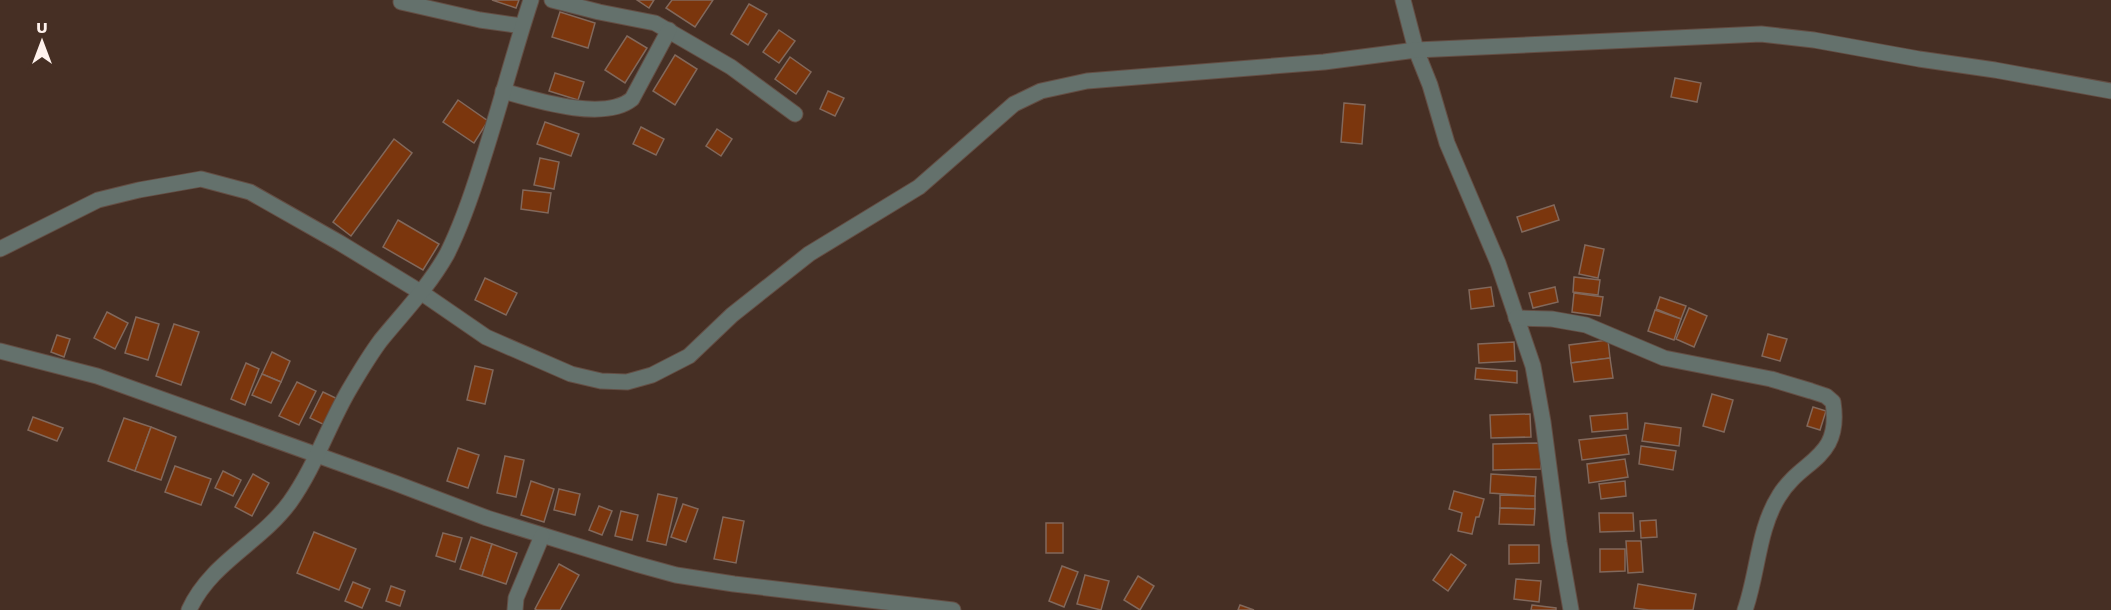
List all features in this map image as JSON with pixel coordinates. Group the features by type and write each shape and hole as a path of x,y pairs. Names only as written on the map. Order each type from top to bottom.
{"street":[{"path":"189,610 197,593 217,570 270,525 290,502 318,456 348,393 364,366 380,342 422,293 447,252 472,193 531,0"},
{"path":"552,0 655,23 731,67 795,114"},
{"path":"1403,0 1416,50 1430,85 1447,143 1498,262 1533,366 1571,610"},
{"path":"401,2 480,20 522,26"},
{"path":"503,91 548,105 590,109 623,106 632,99 669,30"},
{"path":"0,249 98,200 201,179 250,192 422,293 486,337 572,375 601,381 627,382 652,375 689,356 732,315 809,254 919,187 1014,104 1041,91 1087,81 1324,62 1416,50 1783,35 1995,70 2111,92"},
{"path":"1516,318 1552,319 1586,325 1664,358 1772,379 1826,396 1833,402 1835,415 1828,445 1820,456 1789,482 1778,497 1766,528 1745,610"},
{"path":"0,351 97,376 542,536 676,575 953,610"},
{"path":"514,610 516,598 542,536"}],"building":[{"path":"492,0 519,0 516,8"},
{"path":"637,0 654,0 649,8"},
{"path":"672,0 713,0 695,27 666,8"},
{"path":"749,4 767,14 748,45 731,34"},
{"path":"560,12 595,23 588,48 552,37"},
{"path":"779,30 795,41 779,63 763,52"},
{"path":"627,36 647,48 625,83 605,70"},
{"path":"675,55 697,69 675,105 653,91"},
{"path":"790,57 811,72 796,94 775,79"},
{"path":"555,73 584,82 578,100 549,91"},
{"path":"1675,78 1701,83 1697,102 1671,97"},
{"path":"828,91 844,98 835,116 820,109"},
{"path":"458,100 488,121 474,143 443,122"},
{"path":"1344,103 1365,105 1362,144 1341,142"},
{"path":"545,122 579,134 571,156 537,144"},
{"path":"641,127 664,139 656,155 633,144"},
{"path":"717,129 732,139 721,156 706,146"},
{"path":"394,139 412,153 351,236 333,222"},
{"path":"540,158 559,162 554,189 534,185"},
{"path":"523,190 551,193 548,213 521,209"},
{"path":"1554,205 1559,220 1522,232 1517,217"},
{"path":"398,220 439,244 423,270 383,247"},
{"path":"1585,245 1604,249 1598,278 1579,274"},
{"path":"1574,277 1600,280 1598,295 1573,292"},
{"path":"485,278 517,293 506,315 475,300"},
{"path":"1491,287 1494,306 1471,309 1469,290"},
{"path":"1555,287 1558,302 1533,308 1529,293"},
{"path":"1574,293 1603,297 1600,316 1572,312"},
{"path":"1660,297 1686,306 1681,319 1656,309"},
{"path":"1689,308 1707,316 1694,347 1676,339"},
{"path":"1655,310 1681,319 1674,340 1648,331"},
{"path":"107,312 128,323 115,349 94,338"},
{"path":"136,317 159,324 148,360 125,353"},
{"path":"174,324 199,332 181,385 156,376"},
{"path":"1768,334 1787,339 1780,361 1762,356"},
{"path":"57,335 70,339 64,357 51,352"},
{"path":"1608,340 1610,358 1571,363 1569,345"},
{"path":"1514,342 1515,361 1479,363 1478,344"},
{"path":"272,352 290,361 281,382 262,374"},
{"path":"1610,358 1613,378 1574,382 1571,363"},
{"path":"246,363 259,369 245,405 231,399"},
{"path":"475,366 493,370 485,404 467,400"},
{"path":"1476,368 1517,371 1517,383 1475,379"},
{"path":"262,374 281,382 271,403 252,395"},
{"path":"297,382 316,391 299,425 279,416"},
{"path":"323,392 342,401 329,427 310,418"},
{"path":"1712,394 1733,400 1724,432 1703,426"},
{"path":"1813,407 1826,411 1820,430 1807,426"},
{"path":"1627,413 1628,429 1592,432 1590,416"},
{"path":"1530,414 1531,437 1491,438 1490,415"},
{"path":"33,417 63,428 57,441 28,430"},
{"path":"124,418 151,427 135,471 108,461"},
{"path":"1645,423 1681,428 1679,446 1642,441"},
{"path":"151,427 176,437 161,480 135,471"},
{"path":"1626,435 1629,454 1582,460 1579,440"},
{"path":"1540,443 1541,469 1493,470 1493,444"},
{"path":"1641,446 1676,451 1673,470 1639,464"},
{"path":"458,448 479,455 468,488 447,481"},
{"path":"505,456 524,460 516,497 497,493"},
{"path":"1625,459 1628,477 1589,483 1587,464"},
{"path":"175,466 211,479 201,505 165,492"},
{"path":"223,471 241,480 233,496 215,488"},
{"path":"253,474 269,483 252,516 235,507"},
{"path":"1491,474 1536,477 1535,496 1490,493"},
{"path":"531,481 554,489 544,522 521,515"},
{"path":"1625,481 1626,496 1601,499 1599,484"},
{"path":"559,489 580,494 575,515 554,510"},
{"path":"1454,491 1484,499 1472,534 1458,531 1462,513 1449,509"},
{"path":"658,494 677,498 666,545 647,541"},
{"path":"1500,495 1535,496 1535,509 1500,508"},
{"path":"683,504 698,509 686,542 671,537"},
{"path":"599,506 612,511 602,535 589,530"},
{"path":"1500,508 1535,509 1534,525 1499,524"},
{"path":"621,511 638,515 632,540 615,536"},
{"path":"1599,513 1633,513 1634,531 1600,532"},
{"path":"723,517 744,521 736,563 714,559"},
{"path":"1656,520 1657,537 1641,538 1640,521"},
{"path":"1046,523 1063,523 1063,553 1046,553"},
{"path":"314,532 356,549 339,590 297,573"},
{"path":"443,533 462,538 455,562 436,556"},
{"path":"471,537 492,544 482,576 460,569"},
{"path":"1626,541 1641,541 1643,572 1628,573"},
{"path":"492,544 517,553 506,584 482,576"},
{"path":"1509,545 1539,545 1539,563 1509,564"},
{"path":"1600,549 1625,549 1625,571 1600,572"},
{"path":"1451,554 1466,565 1448,591 1433,580"},
{"path":"559,564 579,575 560,610 535,609"},
{"path":"1062,566 1078,572 1064,607 1049,601"},
{"path":"1085,575 1109,581 1101,610 1077,604"},
{"path":"1138,576 1154,586 1140,610 1124,600"},
{"path":"1516,579 1541,581 1539,602 1514,599"},
{"path":"353,582 370,589 362,608 345,601"},
{"path":"1638,584 1696,594 1693,610 1634,608"},
{"path":"391,586 405,591 400,606 386,601"},
{"path":"1240,605 1254,610 1238,610"},
{"path":"1532,605 1556,608 1556,610 1531,610"}]}
